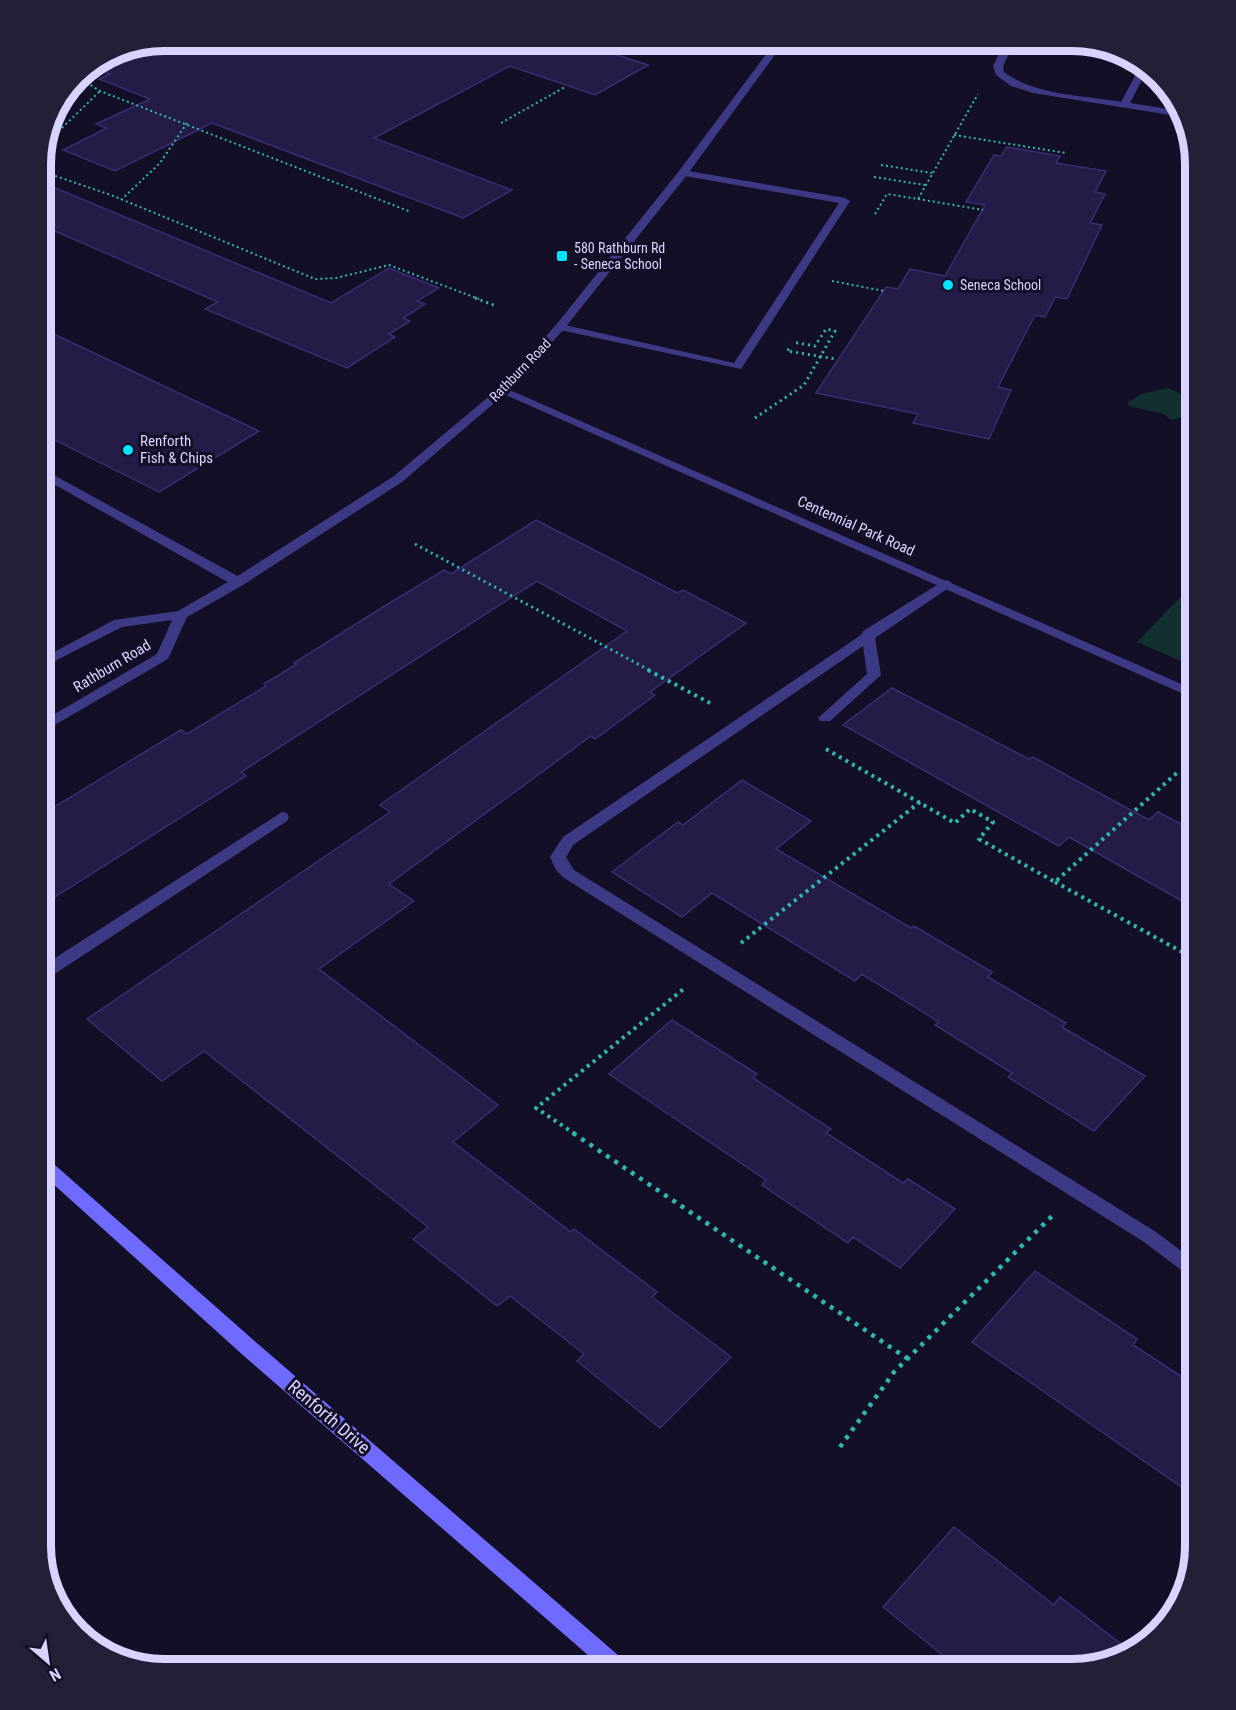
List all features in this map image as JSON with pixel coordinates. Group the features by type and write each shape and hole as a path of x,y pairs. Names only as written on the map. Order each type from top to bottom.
{"main road":[{"name":"Renforth Drive","path":"51,1172 251,1350 607,1659"}],"street":[{"name":"Rathburn Road","path":"51,659 119,623 181,615 238,582 398,479 503,390 560,327 682,173 773,51"},
{"path":"1005,51 998,66 999,73 1014,84 1036,92 1172,112"},
{"path":"1125,104 1141,74"},
{"path":"560,327 737,367 845,201 682,173"},
{"name":"Centennial Park Road","path":"503,390 1185,690"},
{"path":"51,478 238,582"},
{"path":"945,584 868,634 568,841 558,857 561,866 569,874 1150,1238 1185,1262"},
{"name":"Rathburn Road","path":"51,722 163,656 181,615"},
{"path":"825,718 874,675 868,634"},
{"path":"51,968 282,816"}],"path":[{"path":"86,82 100,91 411,212"},
{"path":"501,123 565,87"},
{"path":"54,138 100,91"},
{"path":"918,199 971,105"},
{"path":"121,200 160,163 187,123"},
{"path":"954,135 1066,153"},
{"path":"881,165 932,173"},
{"path":"51,175 121,200 315,279 336,278 389,265 496,306"},
{"path":"874,177 925,185"},
{"path":"869,223 887,194 983,210"},
{"path":"827,290 839,271"},
{"path":"798,275 884,291"},
{"path":"755,418 804,385 835,331 826,330 815,346 793,342"},
{"path":"798,333 788,351 836,359"},
{"path":"415,544 742,721"},
{"path":"819,744 956,823 970,810 993,822 979,839 1185,953"},
{"path":"1055,882 1178,772"},
{"path":"908,1359 536,1108 713,964 920,802"},
{"path":"840,1447 894,1372 1076,1193"}],"green space":[{"path":"1168,388 1185,396 1185,416 1171,420 1164,414 1129,406 1127,403 1141,394"},
{"path":"1185,592 1185,663 1137,642"}],"building":[{"path":"157,51 605,51 648,65 595,95 510,66 374,138 512,190 463,218 212,123 115,171 63,150 107,128 96,124 150,99 99,79 110,74 100,71 128,57"},
{"path":"1007,147 1060,156 1056,163 1106,171 1095,192 1105,194 1090,223 1102,225 1067,299 1055,297 1045,317 1035,315 998,387 1011,390 989,439 913,423 918,414 816,393 886,287 898,289 910,269 945,276 985,205 966,202 994,155 1001,156"},
{"path":"51,186 331,303 389,268 439,288 417,301 425,304 403,318 410,321 389,334 395,337 347,368 205,309 218,302 51,229"},
{"path":"51,333 259,431 159,492 51,438"},
{"path":"536,520 677,593 683,590 746,623 650,692 655,695 595,739 591,736 389,884 414,901 319,969 498,1105 453,1142 571,1232 574,1229 657,1292 652,1297 731,1357 660,1428 577,1361 584,1354 510,1296 497,1306 413,1239 428,1227 204,1051 162,1081 87,1019 390,812 380,805 627,631 537,581 241,772 246,776 51,900 51,809 181,730 187,734 266,686 264,684 297,664 294,663 444,570 451,574"},
{"path":"892,688 1029,759 1033,757 1149,820 1158,812 1185,826 1185,903 1069,837 1059,846 843,725"},
{"path":"742,780 811,821 776,849 911,928 914,926 992,972 988,977 1066,1023 1062,1027 1145,1076 1094,1131 1008,1077 1012,1073 935,1025 939,1022 862,974 855,981 712,893 682,917 612,872 678,822 683,825"},
{"path":"672,1020 757,1074 753,1078 831,1129 826,1133 903,1183 908,1179 955,1209 900,1268 853,1237 848,1243 762,1185 766,1180 609,1074"},
{"path":"1035,1271 1137,1339 1133,1345 1185,1379 1185,1489 972,1342"},
{"path":"954,1527 1054,1605 1060,1597 1124,1646 1086,1658 948,1659 883,1607"}],"place":[{"name":"580 Rathburn Rd - Seneca School","path":"562,256"},
{"name":"Seneca School","path":"948,285"},
{"name":"Renforth Fish & Chips","path":"128,450"}]}
